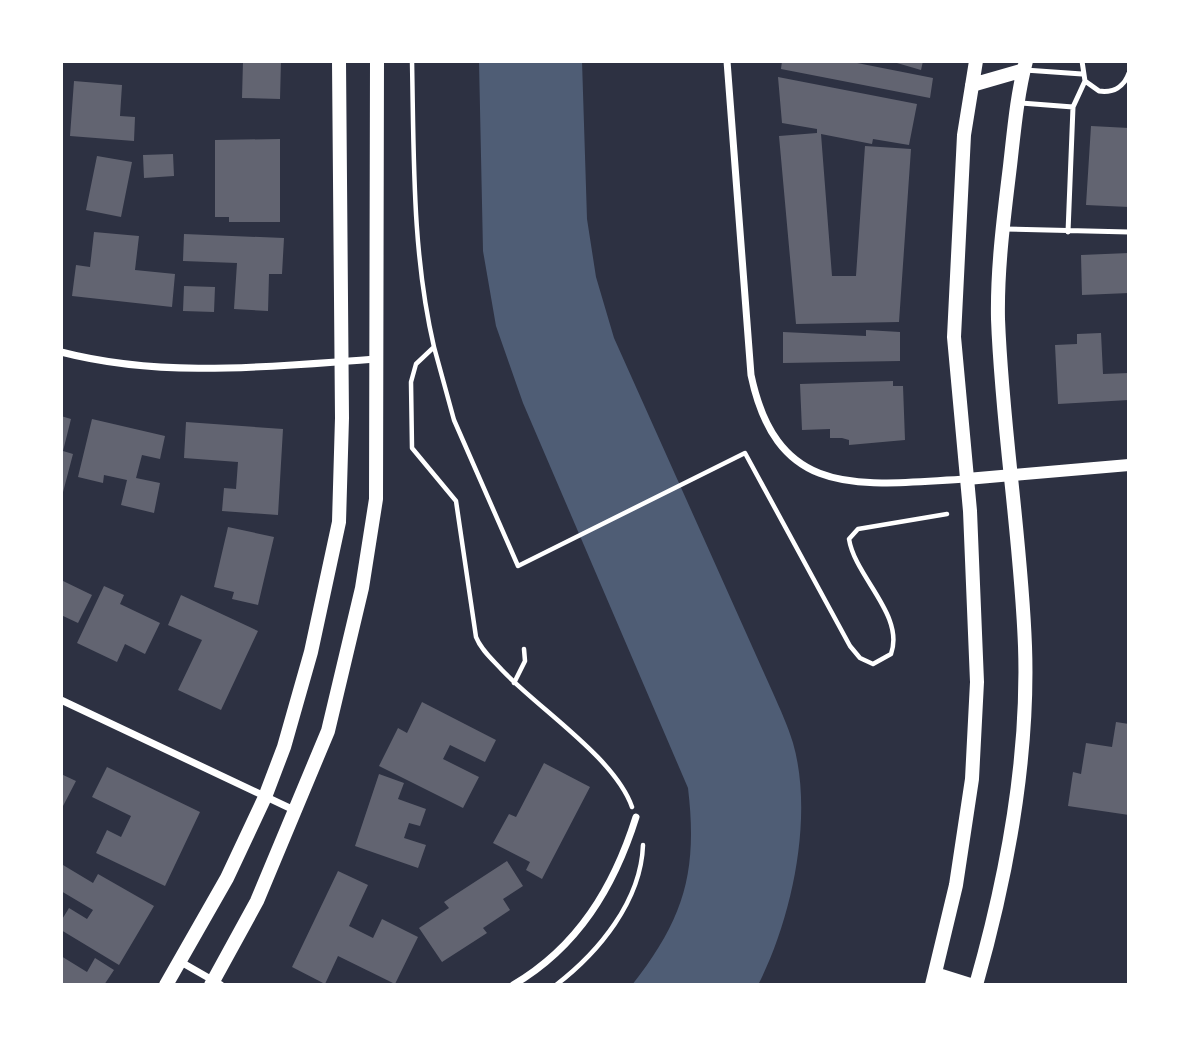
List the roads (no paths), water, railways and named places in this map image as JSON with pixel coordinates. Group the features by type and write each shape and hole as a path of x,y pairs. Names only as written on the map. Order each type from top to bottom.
{"main road":[{"path":"166,985 227,878 265,797 284,747 311,652 339,522 341,362 338,61"},
{"path":"215,983 257,901 297,812 328,731 362,588 376,499 377,61"},
{"path":"970,985 934,980 956,885 972,779 977,682 967,479 954,337 964,135 976,61"},
{"path":"972,85 1025,66"},
{"path":"976,985 995,917 1011,832 1021,739 1025,646 998,317 1003,229 1017,103 1025,66"}],"street":[{"path":"727,61 751,375 758,409 784,450 822,475 854,483 889,485 1129,465"},
{"path":"61,352 139,365 208,369 377,359"},
{"path":"61,700 297,812"},
{"path":"513,985 536,971 570,940 593,912 624,855 635,817"},
{"path":"181,962 215,983"}],"lane":[{"path":"1082,61 1082,74 1091,88 1107,92 1122,85 1129,73"},
{"path":"1025,66 1082,74"},
{"path":"1068,232 1073,107 1085,81"},
{"path":"1017,103 1073,107"},
{"path":"1003,229 1129,233"}],"water":[{"path":"479,61 582,61 587,219 596,277 614,338 793,743 801,802 796,867 781,930 758,985 632,985 664,938 683,893 691,845 688,788 523,403 496,326 483,251"}]}
